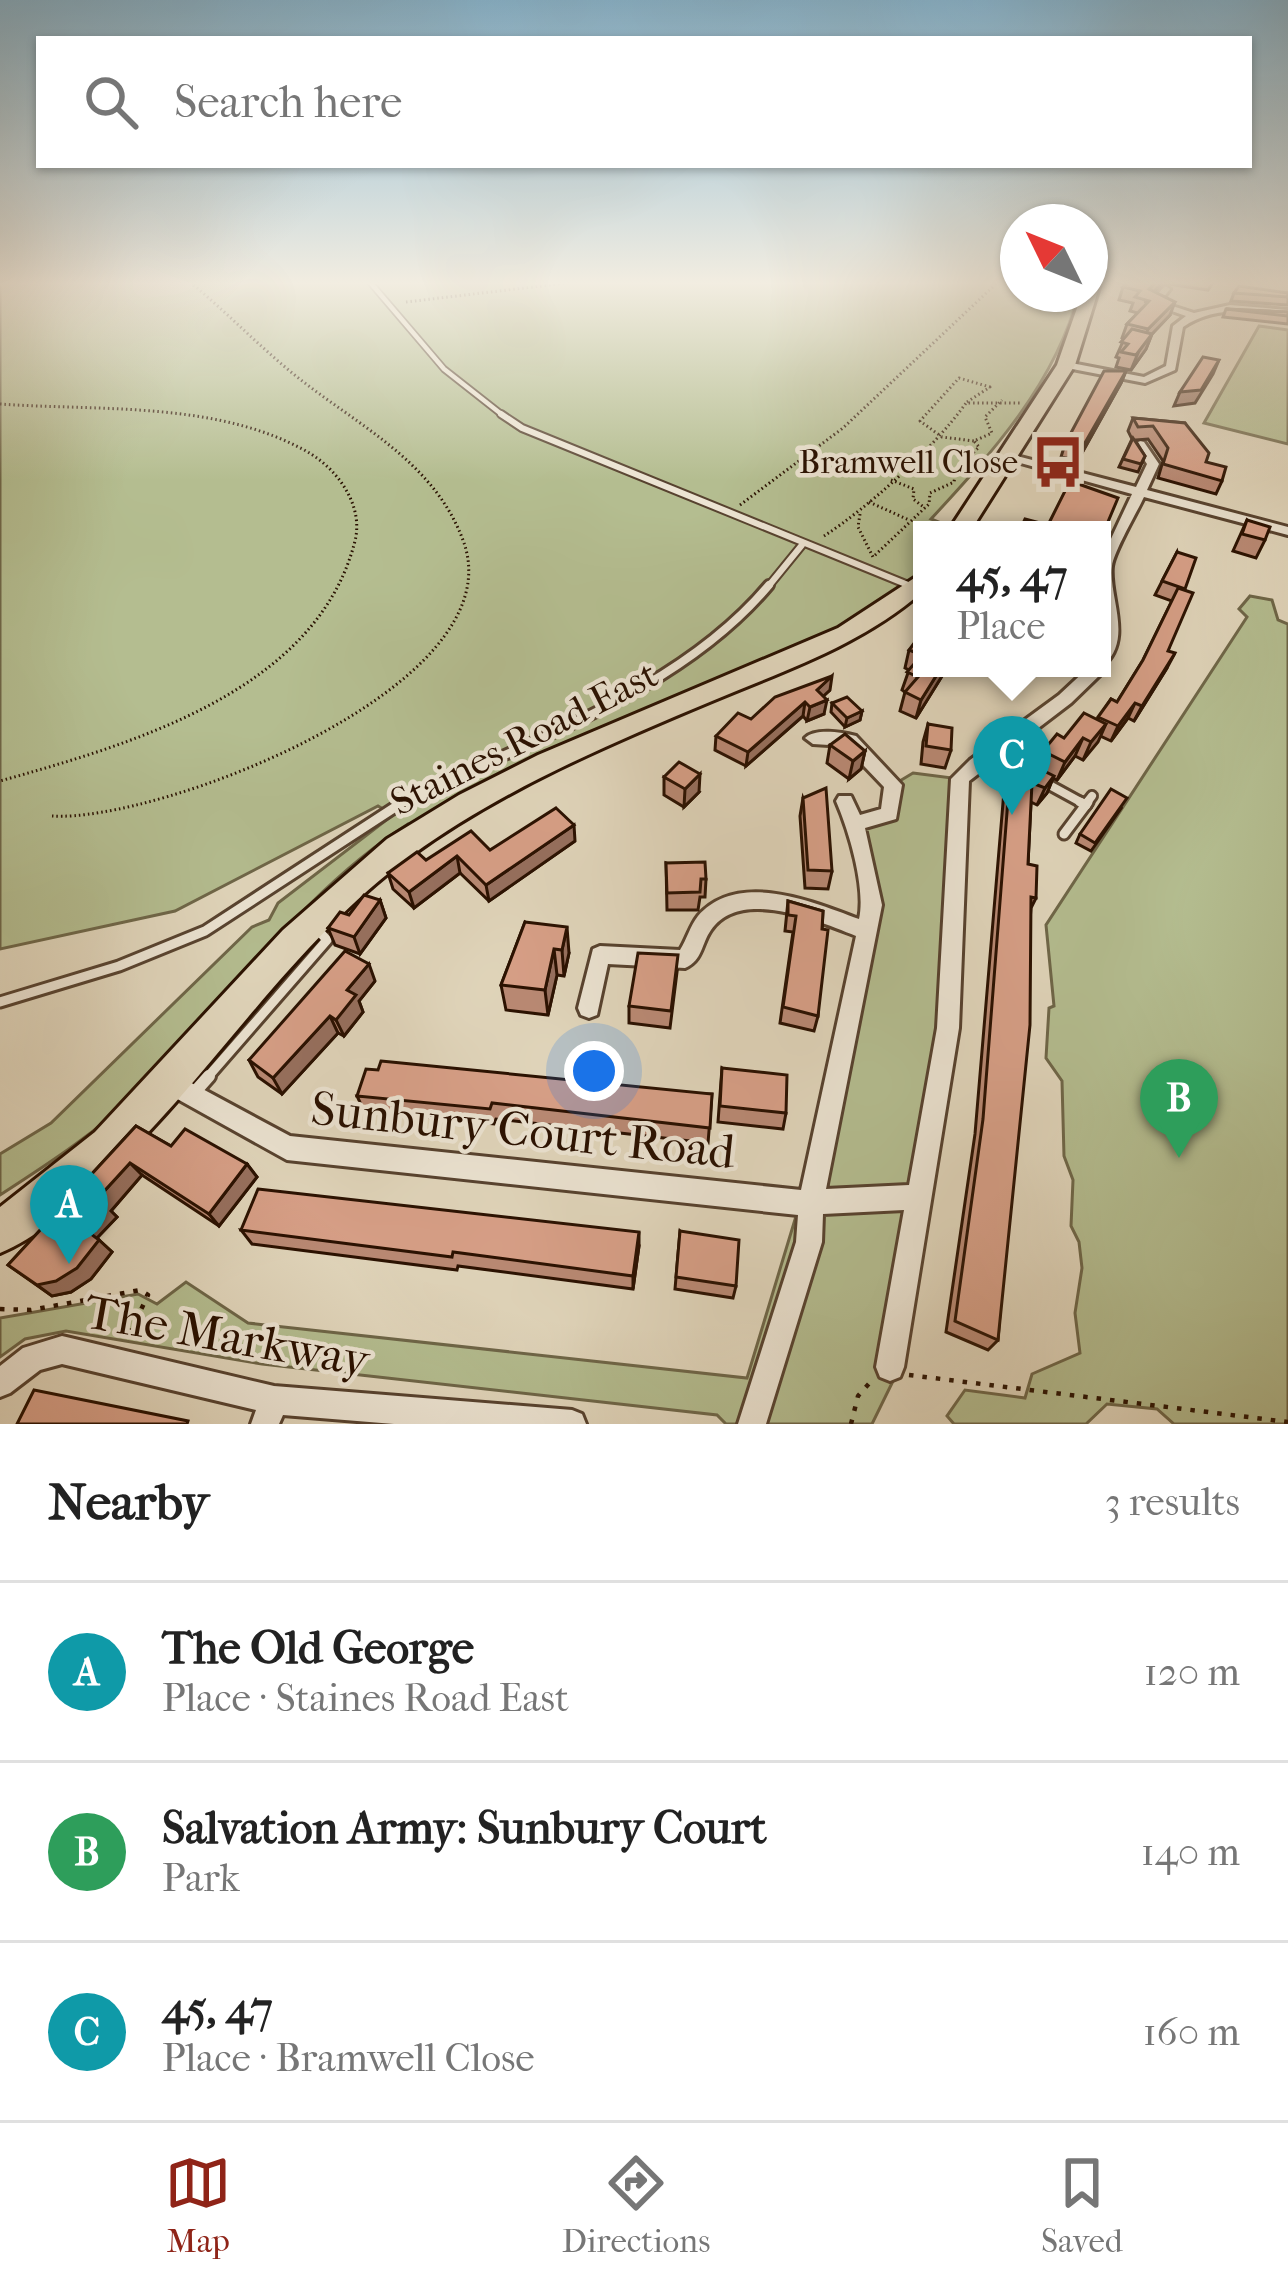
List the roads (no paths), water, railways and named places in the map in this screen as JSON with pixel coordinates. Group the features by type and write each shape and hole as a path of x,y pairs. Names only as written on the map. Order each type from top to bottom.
{"highway":[{"path":"966,521 1066,365 1072,347"},
{"name":"Staines Road East","path":"0,1232 181,1089 313,925 356,883 422,832 642,722 810,654 857,630 913,588"}],"street":[{"path":"1066,365 1125,379 1162,376 1171,368 1174,347"},
{"path":"1111,550 1153,464 1140,445"},
{"path":"1005,458 1288,531"},
{"path":"890,1370 948,1028 961,779 987,753 1052,712 1087,677"},
{"path":"813,738 850,740 870,730"},
{"path":"752,1424 809,1242 811,1203 872,905 850,812 890,814 893,785 850,740"},
{"path":"589,1008 601,955 686,958 703,925 737,905 779,900 867,931"},
{"name":"Sunbury Court Road","path":"181,1089 287,1148 811,1203 919,1197"},
{"name":"The Markway","path":"6,1376 62,1350 269,1412 572,1424"}],"lane":[{"path":"425,347 475,398 522,428 802,545 913,582"},
{"path":"0,1002 111,967 227,920 393,807 648,680 706,644 751,610 802,545"},
{"path":"987,753 1089,800 1064,834"}],"place":[{"name":"Bramwell Close","path":"1058,462"},
{"name":"45, 47","path":"1012,815"},
{"name":"Salvation Army: Sunbury Court","path":"1179,1158"},
{"name":"The Old George","path":"69,1264"}]}
